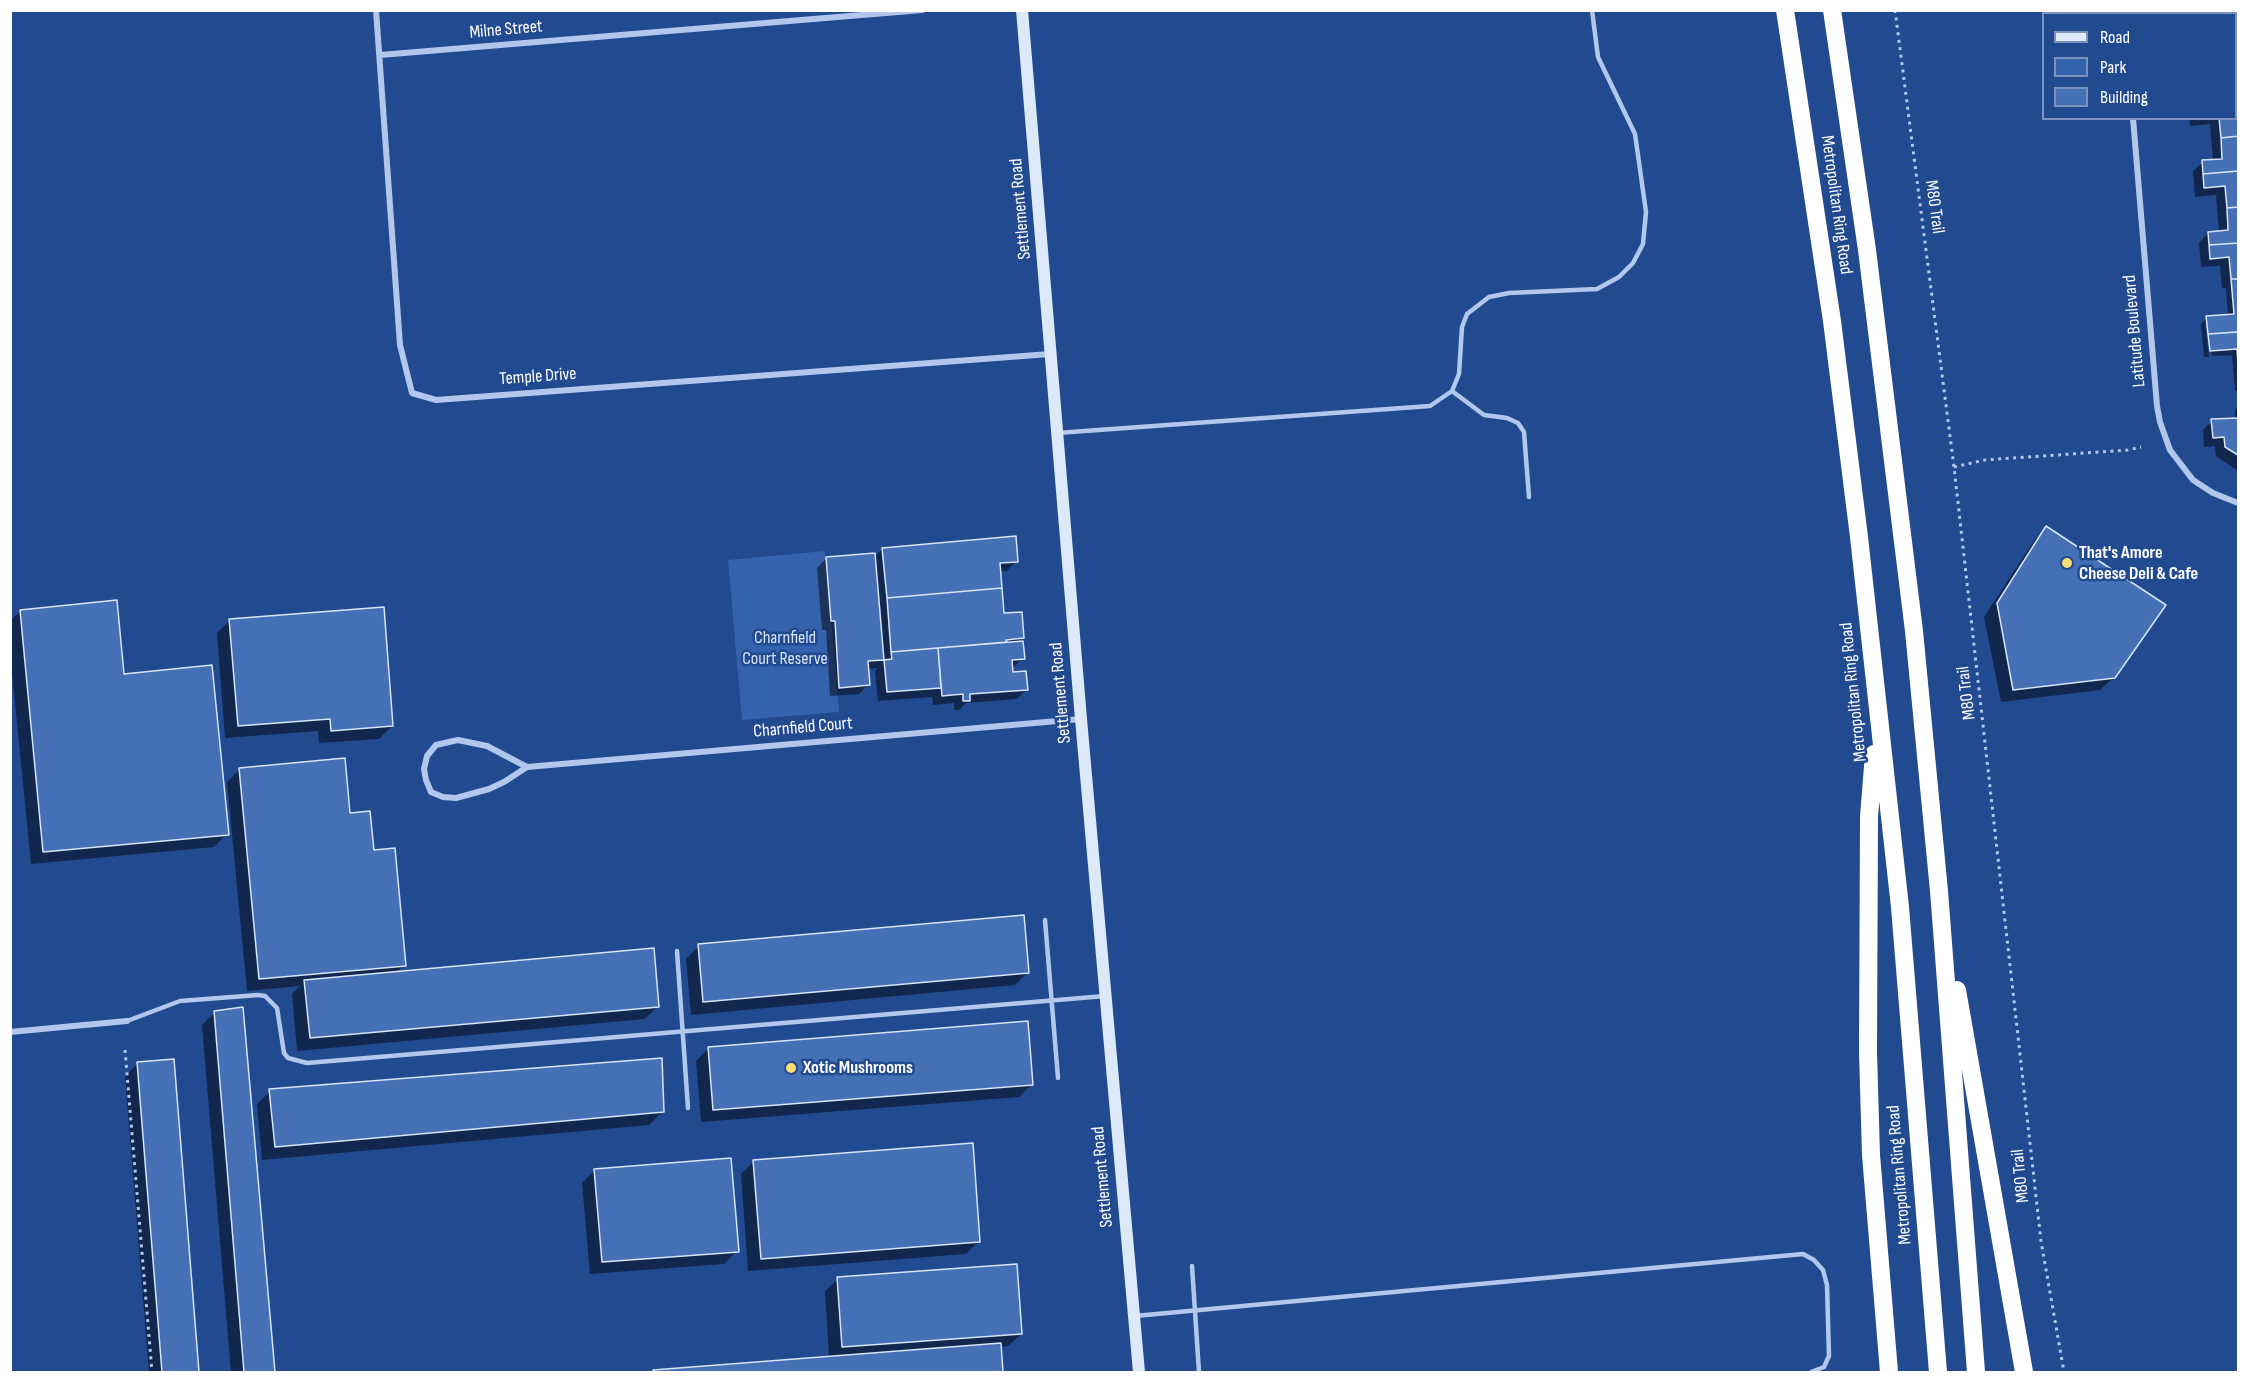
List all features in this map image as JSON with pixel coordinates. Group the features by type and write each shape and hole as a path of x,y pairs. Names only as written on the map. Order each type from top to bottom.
{"highway":[{"name":"Metropolitan Ring Road","path":"1785,10 1833,332 1859,537 1900,907 1938,1372"},
{"name":"Metropolitan Ring Road","path":"1832,10 1867,250 1914,631 1939,891 1976,1372"},
{"path":"1877,710 1869,817 1868,1052 1871,1155 1889,1372"},
{"path":"1939,891 2024,1372"}],"main road":[{"name":"Settlement Road","path":"1022,10 1081,719 1139,1372"}],"street":[{"name":"Temple Drive","path":"376,10 400,345 412,393 436,400 1051,354"},
{"name":"Milne Street","path":"380,55 922,10"},
{"name":"Latitude Boulevard","path":"2133,120 2160,422 2170,450 2193,480 2213,494 2238,503"},
{"name":"Charnfield Court","path":"527,767 487,746 458,740 436,745 427,756 424,769 431,792 443,797 456,798 489,789 527,767 1081,719"},
{"path":"10,1032 127,1021"}],"lane":[{"path":"1057,434 1430,406 1452,391 1459,374 1462,327 1467,314 1489,297 1509,292 1597,289 1619,277 1633,263 1643,244 1646,212 1635,134 1598,57 1592,10"},
{"path":"1452,391 1484,415 1507,418 1518,423 1524,432 1529,497"},
{"path":"1045,920 1058,1078"},
{"path":"677,951 688,1108"},
{"path":"127,1021 180,1001 265,996 277,1008 284,1053 288,1058 307,1063 1105,996"},
{"path":"1134,1317 1803,1254 1814,1260 1822,1270 1827,1285 1829,1356 1824,1367 1811,1372"},
{"path":"1192,1266 1199,1372"}],"path":[{"name":"M80 Trail","path":"1895,10 1954,467 2041,1241 2064,1372"},
{"path":"1954,467 1985,460 2128,450 2141,447"},
{"path":"125,1050 152,1372"}],"green space":[{"name":"Charnfield Court Reserve","path":"825,551 839,712 742,720 728,560"}],"building":[{"path":"2185,10 2238,10 2220,12 2185,12"},
{"path":"2238,11 2238,65 2237,12 2227,12"},
{"path":"2237,65 2238,65 2237,100"},
{"path":"2237,100 2238,136 2221,138 2219,120 2237,120"},
{"path":"2238,136 2238,171 2203,174 2202,160 2222,159 2221,138"},
{"path":"2238,171 2238,207 2227,208 2225,186 2204,188 2203,174"},
{"path":"2238,207 2238,243 2209,245 2208,232 2228,230 2227,208"},
{"path":"2238,243 2238,279 2231,279 2229,257 2210,259 2209,245"},
{"path":"2231,279 2238,279 2238,332 2208,334 2206,316 2234,314"},
{"path":"2238,332 2238,364 2237,349 2210,351 2208,334"},
{"path":"2238,418 2238,455 2225,447 2224,437 2213,438 2211,419"},
{"path":"2046,526 2166,605 2115,678 2013,690 1997,603"},
{"path":"1016,536 1018,562 1000,563 1002,588 887,598 882,548"},
{"path":"875,553 884,660 868,661 870,685 839,688 835,621 831,621 826,557"},
{"path":"1002,588 1004,613 1022,612 1024,638 1006,640 1007,642 891,652 887,598"},
{"path":"117,600 124,674 212,665 229,835 43,852 20,610"},
{"path":"384,607 393,726 331,731 330,719 238,726 229,619"},
{"path":"1023,641 1025,659 1012,660 1013,672 1026,671 1028,690 970,694 970,701 963,701 963,694 942,696 938,648"},
{"path":"938,648 941,688 887,692 884,660 892,659 891,652"},
{"path":"345,758 350,813 370,811 374,850 395,848 406,966 259,979 239,768"},
{"path":"1024,915 1029,973 703,1002 698,944"},
{"path":"654,948 659,1007 310,1038 304,980"},
{"path":"243,1007 275,1372 244,1372 214,1011"},
{"path":"1028,1021 1033,1085 713,1110 708,1047"},
{"path":"662,1058 664,1112 275,1147 269,1089"},
{"path":"174,1059 199,1372 162,1372 137,1062"},
{"path":"973,1143 980,1242 761,1259 753,1160"},
{"path":"731,1158 739,1252 602,1262 594,1169"},
{"path":"1017,1264 1022,1334 842,1347 837,1277"},
{"path":"1001,1343 1003,1372 654,1372 653,1370"}],"place":[{"name":"That's Amore Cheese Deli & Cafe","path":"2067,563"},
{"name":"Xotic Mushrooms","path":"791,1068"}]}
